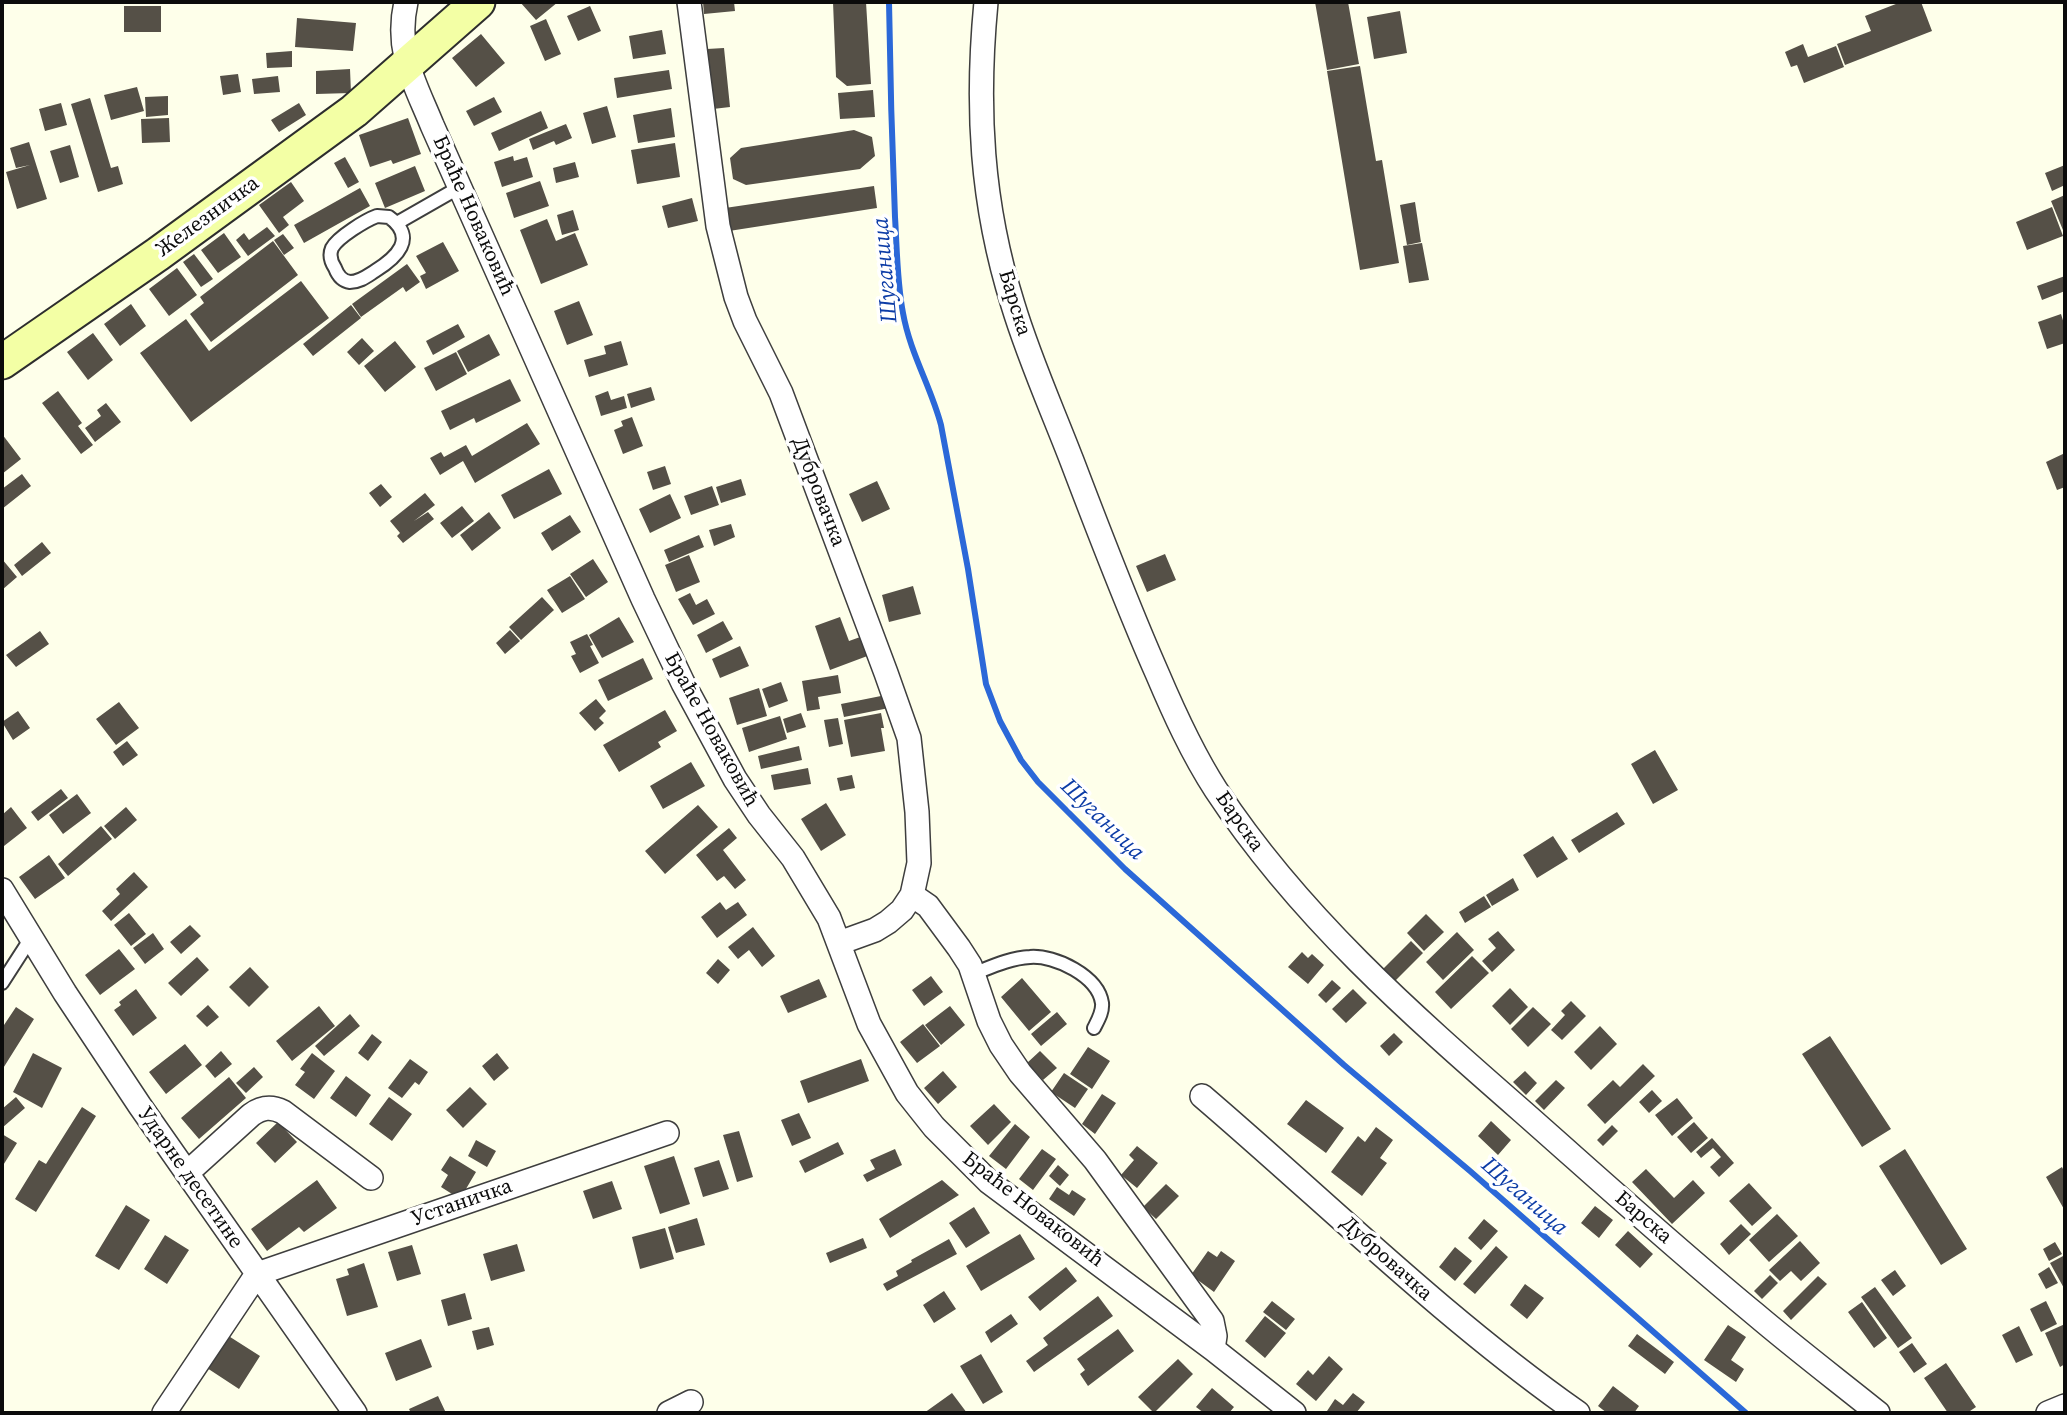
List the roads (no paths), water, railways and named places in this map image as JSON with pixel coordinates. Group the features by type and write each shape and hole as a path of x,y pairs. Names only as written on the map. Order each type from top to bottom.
{"main road":[{"name":"Железничка","path":"2,362 158,254 326,132 478,2"}],"street":[{"name":"Браће Новаковић","path":"406,2 401,32 408,64 432,125 643,599 683,683 735,779 759,816 793,858 829,918 869,1024 907,1093 934,1127 989,1182 1213,1349 1294,1413"},
{"name":"Дубровачка","path":"689,2 718,226 725,260 745,321 788,413 891,685 908,738 919,852 918,872 912,895"},
{"name":"Барска","path":"986,2 982,46 981,144 995,237 1011,300 1133,618 1177,718 1214,787 1294,894 1383,987 1659,1233 1755,1315 1878,1413"},
{"name":"Ударне десетине","path":"2,890 90,1032 355,1413"},
{"path":"839,943 876,930 902,909 912,895 934,914 959,948 973,974 989,1021 1001,1045 1020,1073 1095,1160 1140,1225 1194,1295 1212,1321 1215,1336 1213,1349"},
{"name":"Дубровачка","path":"1202,1096 1292,1172 1356,1233 1473,1335 1578,1413"},
{"path":"187,1173 251,1115 262,1108 272,1107 283,1112 371,1178"},
{"name":"Устаничка","path":"257,1274 667,1133"},
{"path":"164,1413 257,1274"},
{"path":"669,1413 691,1402"},
{"path":"2048,1413 2065,1406"}],"lane":[{"path":"397,223 460,187"},
{"path":"377,216 388,217 397,223 402,246 394,260 363,280 348,282 340,277 331,260 334,245 377,216"},
{"path":"2,983 31,938"},
{"path":"973,974 1011,960 1029,957 1047,957 1060,961 1077,971 1099,993 1102,1013 1094,1028"}],"waterway":[{"name":"Шуганица","path":"889,2 895,217 903,313 910,342 941,425 986,684 1000,721 1021,760 1038,782 1125,869 1344,1065 1470,1171 1746,1413"}]}
